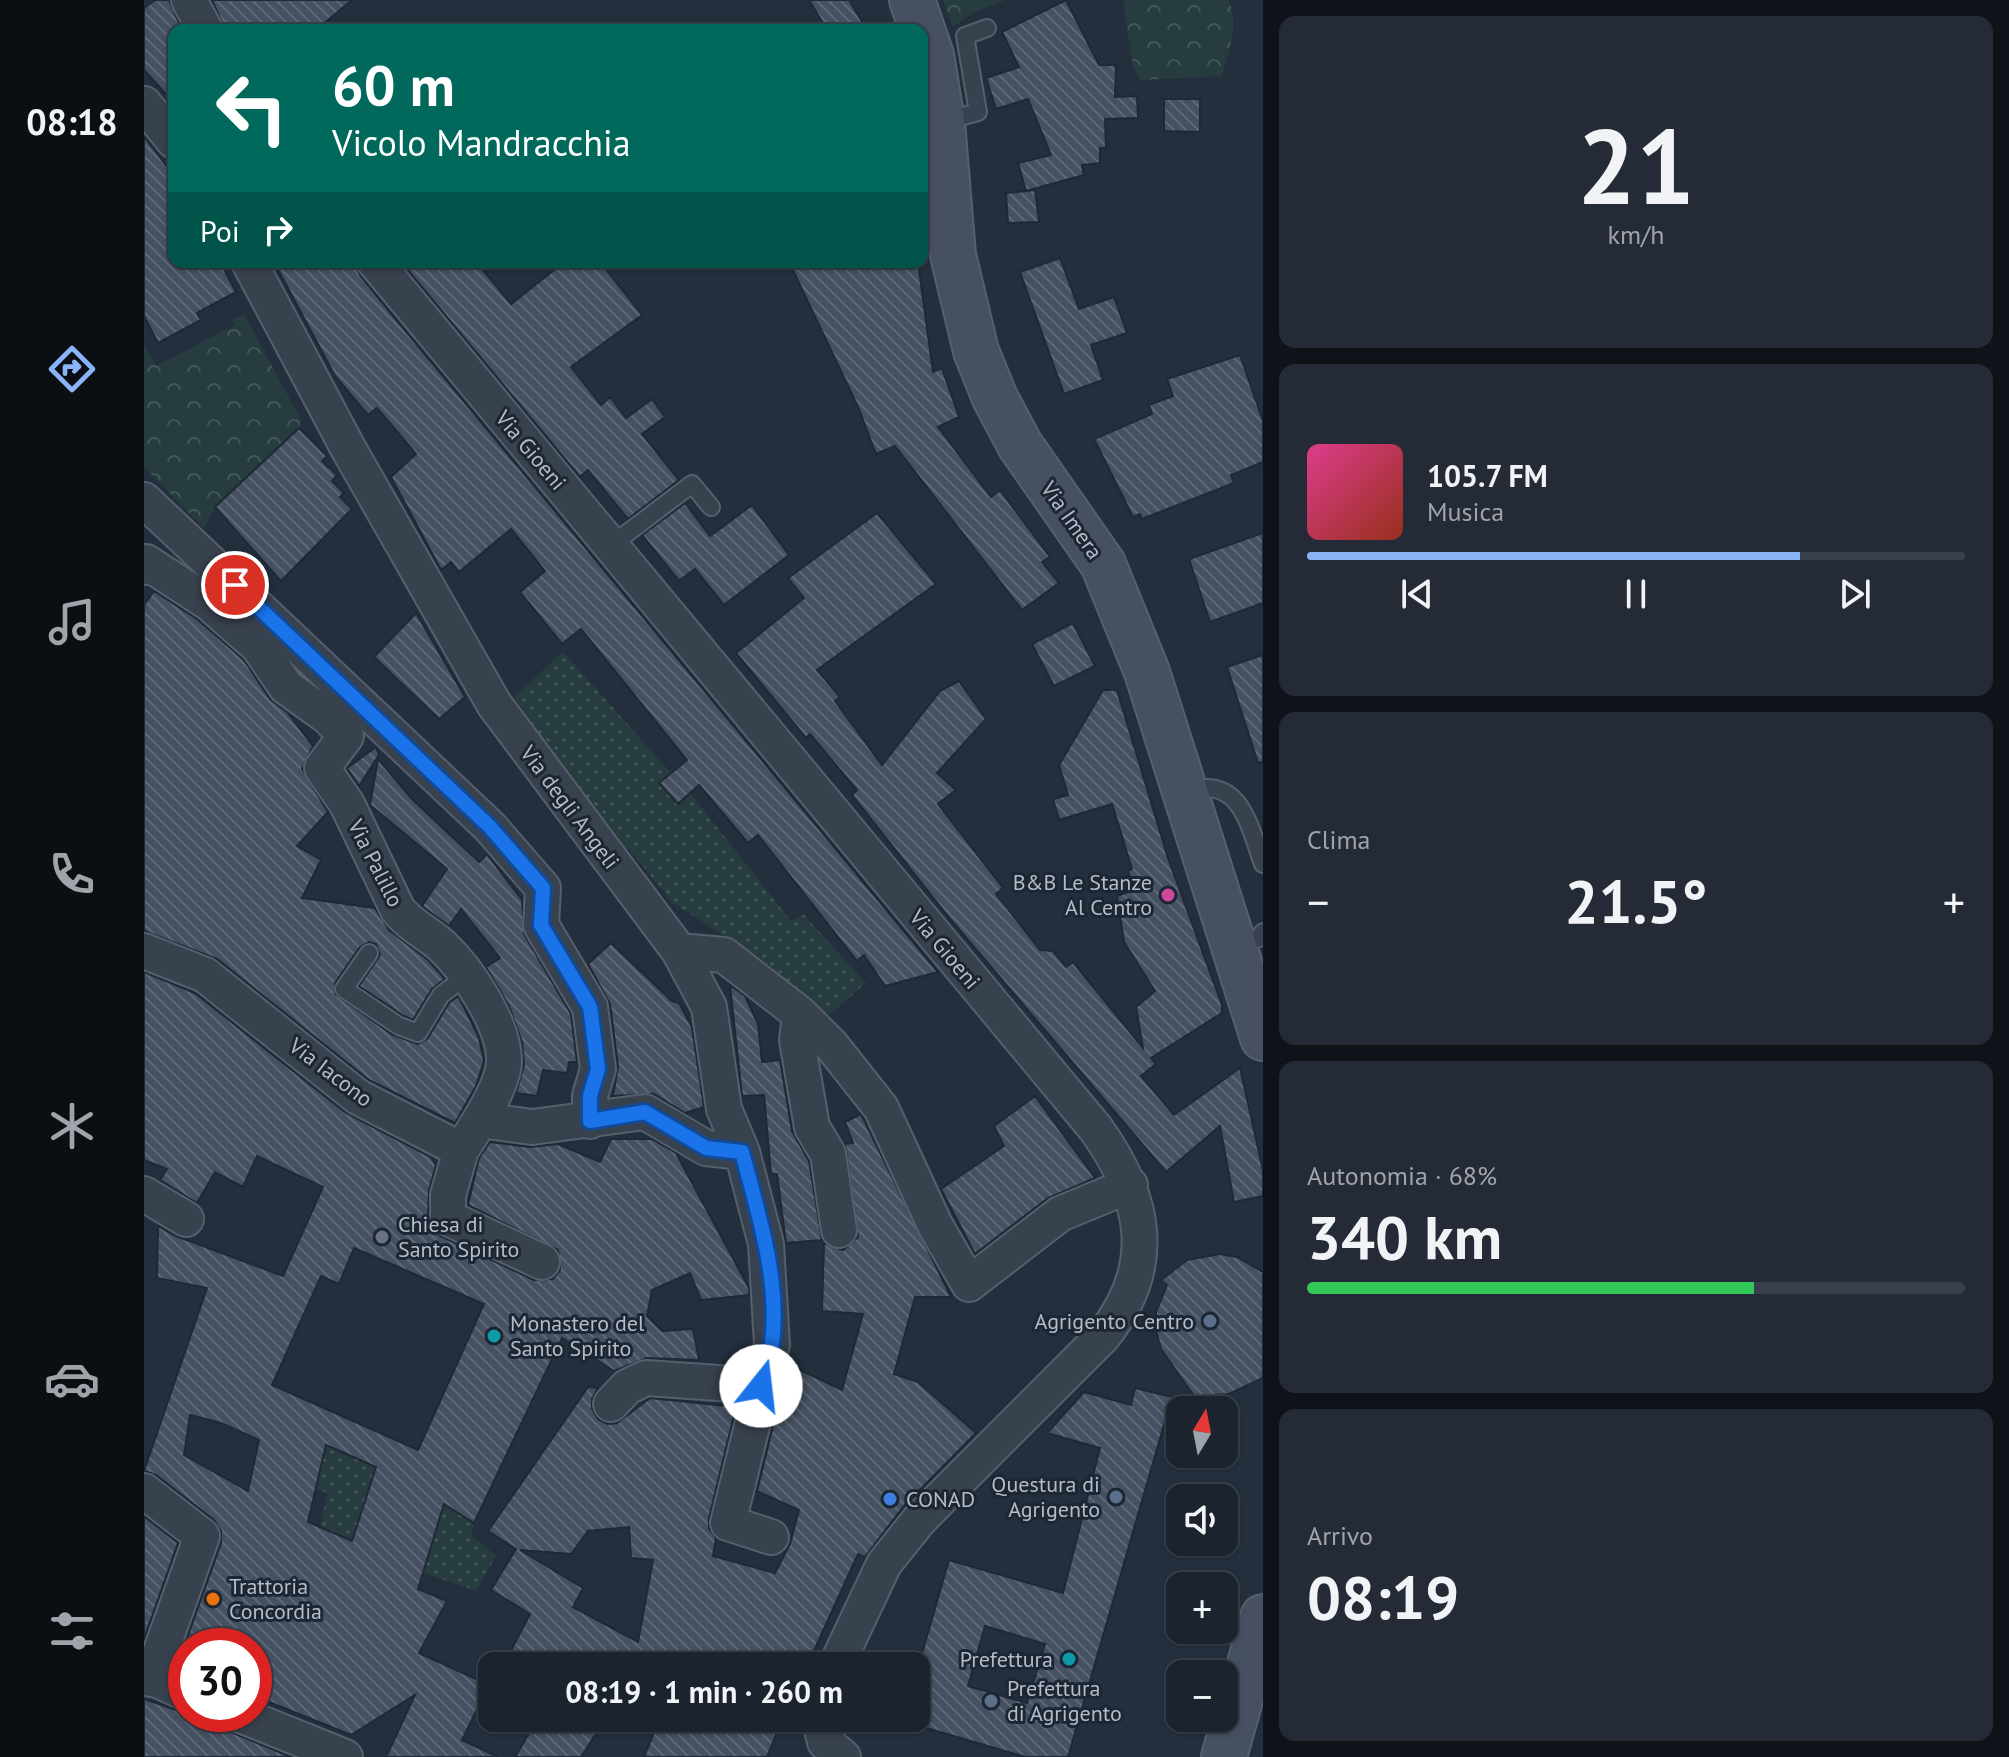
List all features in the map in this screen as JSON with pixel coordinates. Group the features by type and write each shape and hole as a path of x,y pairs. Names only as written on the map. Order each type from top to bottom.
{"street":[{"path":"189,0 202,24"},
{"name":"Via Imera","path":"912,0 922,24"},
{"name":"Via Imera","path":"928,47 942,122 953,255 976,351 995,398 1020,445 1103,564 1147,672 1185,792 1249,939 1263,1038"},
{"path":"144,104 168,134"},
{"name":"Via degli Angeli","path":"252,268 348,448 494,704 679,951 709,1007 724,1109 742,1152 766,1244 773,1316 772,1345 728,1523 771,1537"},
{"name":"Via Gioeni","path":"380,268 1096,1129 1130,1185 1138,1215 1139,1264 1121,1314 1103,1336 920,1519 884,1564 843,1652"},
{"path":"144,500 351,692 490,827 543,888 541,925 590,1007 598,1069 590,1096 590,1121"},
{"path":"145,564 209,603 259,647 286,687 337,727 351,692"},
{"name":"Via Palillo","path":"337,727 322,768 347,804 398,910 409,924 439,943 468,975 501,1039 504,1065 480,1120 461,1150"},
{"name":"Via Iacono","path":"144,951 191,969 247,1006 358,1097 461,1150"},
{"path":"679,951 724,955 800,1014 832,1046 881,1108 935,1225 969,1284 1060,1214 1130,1185"},
{"path":"800,1014 797,1040 812,1127 828,1154 839,1230"},
{"path":"480,1120 532,1127 645,1112 706,1148 742,1152"},
{"path":"461,1150 448,1195 448,1218 542,1262"},
{"path":"144,1194 186,1219"},
{"path":"611,1404 627,1387 646,1378 761,1386"},
{"path":"144,1491 202,1536 148,1677 168,1685"},
{"path":"1224,1757 1263,1617"},
{"path":"272,1728 345,1757"}],"lane":[{"path":"942,122 978,112 965,36 987,28"},
{"path":"610,546 692,484 711,507"},
{"path":"1185,792 1207,785 1226,793 1243,807 1263,864"},
{"path":"369,953 344,989 399,1026 418,1033 441,995 468,975"}],"green space":[{"path":"943,0 1005,0 972,13 953,27"},
{"path":"1123,0 1229,0 1233,29 1222,76 1140,80 1133,66"},
{"path":"244,314 301,420 299,428 215,507 204,528 144,467 144,345 156,366 235,325 233,319"},
{"path":"563,652 671,773 659,783 677,804 690,793 791,921 803,914 866,983 827,1017 749,952 672,902 628,848 622,851 514,697"},
{"path":"326,1445 479,1513 471,1535 496,1556 476,1591 318,1535 328,1493 316,1489"}],"building":[{"path":"155,0 169,0 179,24 168,24 168,96 144,70 144,8"},
{"path":"212,0 352,0 323,24 222,24"},
{"path":"809,0 849,0 863,24 823,24"},
{"path":"1066,0 1099,65 1116,65 1115,97 1137,96 1138,118 1105,119 1106,148 1100,148 1100,163 1082,165 1084,175 1026,191 1018,163 1051,155 1028,99 996,109 986,78 1019,67 1002,32"},
{"path":"1164,99 1200,99 1200,132 1164,131"},
{"path":"144,136 168,168 168,268 223,268 236,292 197,313 201,320 158,343 144,316"},
{"path":"1035,190 1039,222 1008,223 1006,193"},
{"path":"1060,258 1079,309 1114,297 1127,333 1091,345 1103,380 1064,394 1020,272"},
{"path":"277,268 358,268 388,310 938,972 885,986 864,955 857,961 758,835 748,843 699,785 678,804 659,783 687,760 581,629 562,644 520,592 545,571 511,529 459,572 451,562 441,570 391,477 416,454 377,408 368,415 335,376"},
{"path":"406,268 481,268 511,304 556,268 605,268 642,315 571,367 601,405 610,397 626,418 652,399 665,417 642,434 679,480 628,519 588,470 580,477"},
{"path":"792,268 919,268 933,372 942,368 959,417 938,427 991,497 1000,490 1050,557 1042,562 1059,583 1022,610 895,446 876,454 858,407"},
{"path":"1240,355 1263,421 1263,462 1231,475 1234,483 1142,519 1140,514 1133,517 1094,439 1152,414 1149,405 1173,396 1167,379"},
{"path":"299,428 327,456 322,461 337,475 332,481 344,493 340,497 352,509 281,581 215,507"},
{"path":"685,503 710,536 752,505 789,555 724,605 695,569 679,581 642,535"},
{"path":"877,513 936,584 817,670 840,697 835,701 882,765 940,691 959,681 986,719 937,773 956,790 938,804 1003,888 996,894 1040,950 1053,951 1066,967 1073,962 1143,1048 1136,1007 1155,991 1124,942 1117,896 1134,890 1128,871 1132,869 1112,804 1059,820 1053,799 1068,795 1059,765 1103,690 1117,690 1168,858 1222,1005 1222,1013 1151,1058 1156,1064 1141,1076 1174,1115 1240,1068 1263,1170 1263,1196 1234,1202 1220,1126 1166,1172 951,920 852,795 857,790 810,734 806,738 736,653 804,598 788,578"},
{"path":"1263,533 1263,603 1210,622 1189,559"},
{"path":"154,591 197,619 244,660 270,699 287,712 313,746 302,769 328,812 297,846 321,860 302,898 375,908 389,930 428,960 445,979 432,989 413,1020 404,1016 359,986 380,955 376,944 369,942 360,947 335,983 335,994 393,1035 418,1044 427,1039 449,1003 458,996 479,1038 484,1061 476,1086 455,1123 369,1080 217,959 144,931 144,605"},
{"path":"416,613 465,697 439,719 374,657"},
{"path":"1073,623 1095,666 1054,686 1032,644"},
{"path":"1263,655 1263,762 1258,763 1227,667"},
{"path":"376,747 379,755 359,786 347,768"},
{"path":"378,759 412,799 479,862 487,854 522,900 524,934 571,1014 577,1062 569,1062 567,1073 543,1070 537,1096 516,1093 524,1065 522,1042 509,1006 486,967 500,958 461,909 449,926 422,906 447,869 370,805"},
{"path":"611,943 672,1001 679,1003 692,1027 704,1107 685,1113 654,1094 613,1096 618,1066 610,1004 588,964"},
{"path":"144,972 195,993 346,1113 431,1157 436,1165 429,1190 428,1218 432,1229 440,1236 534,1280 553,1279 560,1270 558,1250 468,1205 479,1158 490,1142 530,1147 558,1144 600,1162 611,1139 652,1139 676,1153 749,1288 749,1295 701,1300 690,1273 652,1290 647,1316 662,1331 693,1329 699,1360 647,1358 614,1371 562,1338 474,1523 444,1504 418,1589 447,1601 419,1653 478,1680 478,1707 462,1740 498,1757 386,1757 415,1695 351,1735 272,1703 272,1628 191,1628 221,1543 221,1531 214,1520 156,1475 144,1471 207,1288 157,1278 158,1226 176,1236 283,1276 323,1187 257,1156 243,1187 215,1172 197,1203 160,1180 167,1169 144,1160","holes":["354,1248 484,1304 418,1450 272,1385 321,1276 339,1284","190,1415 221,1423 259,1440 248,1491 184,1455","326,1445 376,1467 352,1541 308,1522"]},
{"path":"730,985 745,996 758,1024 762,1062 780,1060 792,1131 809,1161 822,1240 786,1243 777,1174 771,1174 764,1095 742,1096"},
{"path":"1035,1096 1095,1178 1048,1198 975,1254 941,1189 1004,1146 994,1126"},
{"path":"861,1114 951,1297 915,1297 894,1374 918,1382 976,1433 904,1506 865,1557 858,1554 813,1652 510,1652 530,1614 491,1590 516,1549 488,1531 588,1387 598,1388 592,1399 592,1409 598,1419 607,1424 617,1423 650,1398 736,1407 709,1518 709,1529 716,1538 713,1556 775,1573 790,1544 799,1510 757,1491 788,1364 842,1390 863,1314 822,1311 824,1243 843,1250 858,1237 845,1144 853,1143 845,1122","holes":["629,1527 631,1558 653,1560 638,1642 573,1607 583,1588 520,1550 571,1554 588,1531"]},
{"name":"Agrigento Centro","path":"1220,1254 1237,1257 1263,1272 1263,1378 1229,1394 1194,1396 1161,1349 1156,1331 1156,1312 1167,1285 1161,1280 1187,1260"},
{"name":"Prefettura","path":"1135,1388 1168,1396 1166,1418 1068,1757 1026,1757 930,1729 930,1652 922,1652 949,1560 1063,1593 1100,1448 1047,1433 1084,1392 1131,1405","holes":["985,1626 1045,1644 1027,1703 968,1686"]},
{"path":"144,1516 178,1543 144,1639"},
{"path":"144,1699 168,1707 168,1732 231,1732 291,1757 144,1757"},
{"path":"530,1732 597,1732 581,1757 515,1757"},
{"path":"648,1732 777,1732 767,1757 644,1757 653,1735"}],"place":[{"name":"B&B Le Stanze Al Centro","path":"1168,895"},
{"name":"Chiesa di Santo Spirito","path":"382,1237"},
{"name":"Agrigento Centro","path":"1210,1321"},
{"name":"Monastero del Santo Spirito","path":"494,1336"},
{"name":"Questura di Agrigento","path":"1116,1497"},
{"name":"CONAD","path":"890,1499"},
{"name":"Trattoria Concordia","path":"213,1599"},
{"name":"Prefettura","path":"1069,1659"},
{"name":"Prefettura di Agrigento","path":"991,1701"}],"route":[{"path":"235,585 490,827 543,888 541,925 590,1007 598,1069 590,1096 590,1121 645,1112 706,1148 742,1152 766,1244 773,1316 772,1345 761,1386"}]}
